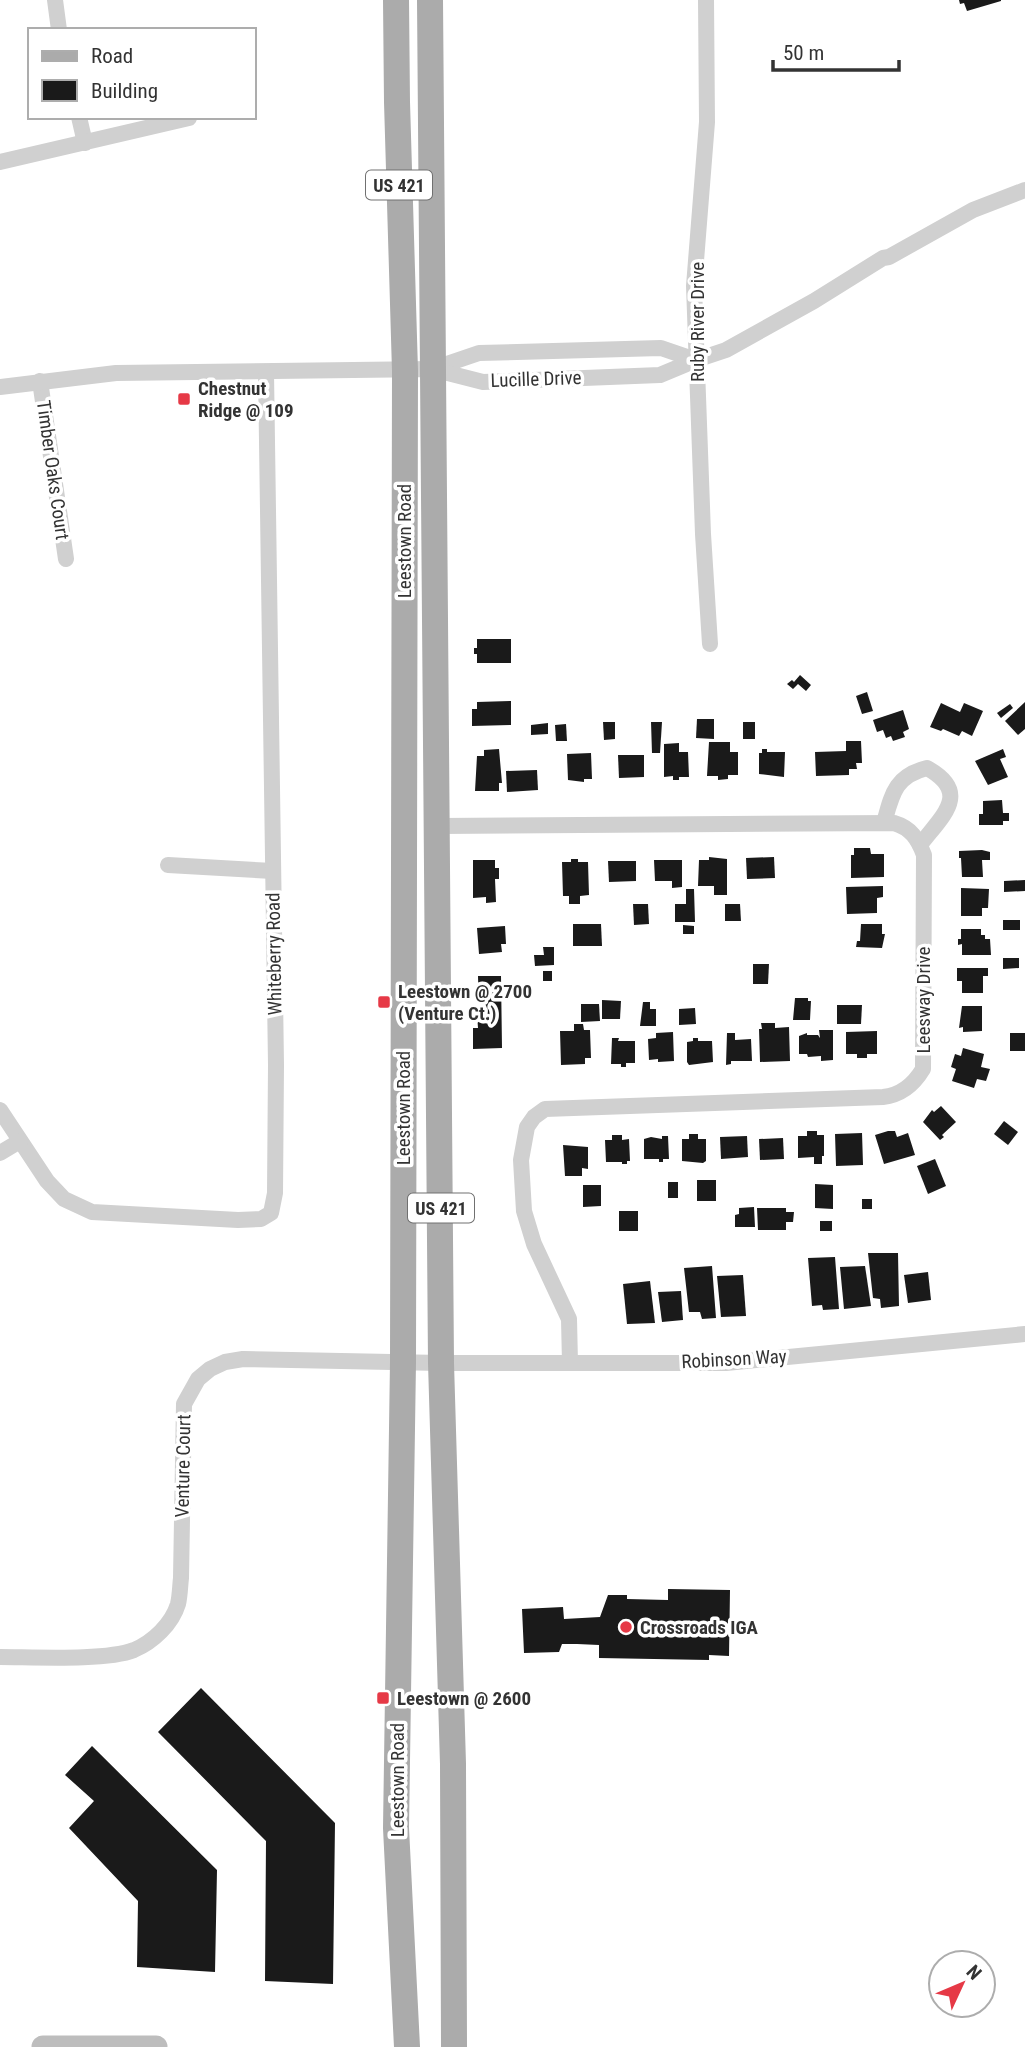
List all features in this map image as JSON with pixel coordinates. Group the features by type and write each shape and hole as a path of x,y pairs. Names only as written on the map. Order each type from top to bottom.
{"main road":[{"name":"Leestown Road","path":"396,0 405,371 403,1362 396,1828 407,2047"},
{"name":"Leestown Road","path":"430,0 439,826 441,1363 453,1764 454,2047"},
{"path":"403,637 414,653 419,712 421,803 430,819 439,826"}],"street":[{"path":"55,0 59,28"},
{"name":"Ruby River Drive","path":"706,0 707,122 694,286 710,644"},
{"path":"79,119 85,143"},
{"path":"0,162 185,119"},
{"name":"Lucille Drive","path":"432,369 483,382 660,375 743,342 883,258 973,210 1025,190"},
{"name":"Lucille Drive","path":"432,369 479,354 493,353 661,348 696,360"},
{"path":"0,387 116,373 432,369"},
{"name":"Whiteberry Road","path":"0,1110 47,1181 64,1199 92,1212 238,1220 261,1219 271,1213 276,1168 266,372"},
{"name":"Timber Oaks Court","path":"40,381 66,559"},
{"path":"439,826 884,823 908,829 920,845 950,805 950,790 943,777 927,768 911,772 899,783 890,801 884,823"},
{"name":"Leesway Drive","path":"570,1363 569,1318 534,1244 524,1211 520,1160 527,1127 534,1117 545,1109 883,1097 902,1091 915,1082 923,1069 924,855 920,845"},
{"path":"168,865 273,871"},
{"path":"0,1153 20,1142"},
{"name":"Robinson Way","path":"441,1363 726,1363 1025,1334"},
{"name":"Venture Court","path":"0,1657 104,1656 133,1650 154,1638 170,1621 178,1605 181,1578 184,1404 198,1379 210,1369 225,1362 243,1359 441,1363"},
{"path":"43,2047 156,2047"}],"building":[{"path":"959,0 1001,1 967,11 964,3 960,4"},
{"path":"477,639 511,639 511,663 477,663 474,648 477,648"},
{"path":"800,675 811,685 806,691 798,684 793,689 787,684 792,680 794,682"},
{"path":"867,692 873,711 862,714 856,696"},
{"path":"511,701 511,725 472,726 472,709 477,709 477,702"},
{"path":"1025,702 1025,729 1018,735 1005,721"},
{"path":"941,703 960,712 964,703 983,711 972,736 962,731 959,736 930,727"},
{"path":"1010,704 1013,708 1001,718 997,713"},
{"path":"903,710 909,729 903,732 905,737 893,741 891,736 886,738 883,730 877,732 873,720"},
{"path":"697,719 714,719 714,739 696,738"},
{"path":"603,722 615,722 615,739 604,740"},
{"path":"651,722 662,722 660,753 652,753"},
{"path":"743,722 755,722 755,739 743,739"},
{"path":"548,723 548,734 531,735 531,725"},
{"path":"566,724 567,741 556,741 555,725"},
{"path":"846,741 861,741 862,763 856,763 857,769 849,769 849,775 816,776 815,752 846,751"},
{"path":"709,742 730,742 730,752 738,752 738,775 728,775 728,779 718,780 718,776 707,776"},
{"path":"679,743 679,752 688,752 689,777 673,780 673,776 664,777 664,744"},
{"path":"499,749 502,783 499,783 499,791 475,791 477,756 484,756 484,750"},
{"path":"762,749 767,749 767,752 785,752 784,777 759,774 759,753 762,753"},
{"path":"1003,749 1006,757 1000,759 1008,777 988,785 975,761"},
{"path":"591,753 592,779 584,779 584,782 568,780 567,754"},
{"path":"618,755 644,755 644,777 619,778"},
{"path":"537,770 538,790 507,792 506,771"},
{"path":"1002,800 1003,813 1009,813 1009,821 1003,821 1003,825 979,825 979,814 983,814 983,801"},
{"path":"854,848 870,848 871,854 884,854 884,877 851,878 851,855 854,855"},
{"path":"959,851 990,852 990,860 982,860 983,877 962,877"},
{"path":"709,857 727,859 727,895 714,895 714,886 698,886 699,860 709,860"},
{"path":"774,857 775,878 747,879 746,858"},
{"path":"571,859 588,862 589,895 580,896 580,904 569,904 569,896 563,896 562,862 571,862"},
{"path":"473,860 495,860 495,868 499,868 499,879 495,879 496,902 486,903 486,897 473,898"},
{"path":"654,860 682,860 682,887 672,888 672,881 655,881"},
{"path":"608,861 636,861 636,881 609,882"},
{"path":"1025,880 1025,891 1004,892 1004,881"},
{"path":"883,886 883,897 877,898 877,913 847,914 846,887"},
{"path":"961,888 989,889 988,908 982,908 982,916 961,916"},
{"path":"686,889 694,889 695,922 675,922 675,904 686,904"},
{"path":"633,904 648,904 649,924 634,925"},
{"path":"725,904 740,904 741,921 725,921"},
{"path":"1003,920 1020,920 1020,930 1003,930"},
{"path":"573,924 601,924 602,946 573,946"},
{"path":"861,924 882,924 882,934 885,934 882,948 856,947 857,941 860,941"},
{"path":"683,925 694,926 694,934 683,934"},
{"path":"505,926 506,944 501,944 502,952 479,954 477,928"},
{"path":"961,929 981,929 981,935 990,939 991,955 962,955 962,944 958,945"},
{"path":"543,947 554,947 554,965 535,966 534,955 544,955"},
{"path":"1003,958 1019,958 1019,968 1003,969"},
{"path":"753,964 769,964 768,984 753,984"},
{"path":"957,968 988,968 988,976 983,976 983,993 962,993 962,981 957,981"},
{"path":"543,971 552,971 552,981 543,981"},
{"path":"478,976 501,976 502,1048 473,1049 473,1028 478,1028 479,1014"},
{"path":"795,998 808,998 808,1001 811,1001 810,1020 793,1020"},
{"path":"602,1000 621,1001 620,1019 602,1019"},
{"path":"643,1002 650,1002 650,1009 656,1009 656,1026 640,1026"},
{"path":"581,1004 599,1004 600,1021 581,1022"},
{"path":"837,1005 862,1005 861,1024 837,1024"},
{"path":"962,1006 982,1006 982,1031 963,1032 963,1027 959,1028"},
{"path":"695,1008 696,1024 679,1025 679,1009"},
{"path":"761,1023 775,1023 775,1028 789,1027 790,1061 760,1062"},
{"path":"574,1024 583,1024 584,1030 590,1030 591,1058 585,1058 585,1064 561,1065 560,1031 574,1031"},
{"path":"819,1030 833,1030 833,1060 821,1061 821,1056 808,1057 807,1054 799,1054 799,1036 807,1033 820,1038"},
{"path":"877,1031 877,1054 857,1058 857,1054 846,1054 846,1032"},
{"path":"673,1032 674,1061 649,1060 648,1039 656,1038 656,1033"},
{"path":"727,1033 735,1033 735,1040 751,1039 752,1061 731,1061 731,1064 726,1065"},
{"path":"1010,1033 1025,1033 1025,1051 1010,1051"},
{"path":"612,1038 619,1038 618,1041 635,1041 635,1063 626,1063 626,1067 611,1064"},
{"path":"693,1038 698,1038 698,1041 712,1041 713,1062 689,1065 687,1042 693,1041"},
{"path":"963,1048 984,1054 981,1067 990,1069 986,1081 977,1079 974,1088 952,1081 956,1069 951,1067 955,1054 961,1056"},
{"path":"941,1106 956,1122 940,1140 923,1122 932,1110 934,1112"},
{"path":"1004,1121 1018,1132 1008,1145 994,1134"},
{"path":"807,1131 817,1131 817,1135 824,1135 822,1164 814,1164 814,1157 798,1158 798,1136 807,1136"},
{"path":"895,1131 897,1137 908,1133 915,1155 884,1164 875,1135"},
{"path":"862,1133 863,1165 836,1166 835,1134"},
{"path":"689,1134 698,1134 698,1139 706,1139 706,1161 703,1163 682,1161 682,1139 689,1139"},
{"path":"612,1135 622,1135 622,1140 629,1139 630,1161 627,1161 627,1164 606,1162 605,1140 612,1140"},
{"path":"662,1136 668,1136 669,1159 659,1162 659,1159 644,1159 644,1139 662,1139"},
{"path":"747,1136 748,1157 721,1159 720,1137"},
{"path":"783,1138 784,1159 760,1160 759,1139"},
{"path":"563,1145 588,1147 588,1169 582,1168 582,1176 565,1176"},
{"path":"935,1159 946,1186 928,1194 917,1166"},
{"path":"697,1180 716,1180 716,1201 697,1201"},
{"path":"668,1182 678,1182 678,1198 668,1198"},
{"path":"815,1184 833,1185 833,1209 815,1208"},
{"path":"583,1185 601,1185 601,1206 583,1207"},
{"path":"862,1199 872,1199 872,1209 862,1209"},
{"path":"754,1207 755,1227 735,1227 735,1215 739,1214 739,1208"},
{"path":"757,1208 786,1208 786,1212 794,1212 793,1222 786,1222 786,1230 758,1230"},
{"path":"619,1211 638,1211 638,1231 619,1231"},
{"path":"820,1221 832,1221 832,1231 820,1231"},
{"path":"868,1253 898,1253 899,1306 881,1308 880,1299 873,1298"},
{"path":"835,1257 839,1309 823,1310 822,1305 812,1306 808,1258"},
{"path":"712,1266 716,1318 702,1319 700,1312 689,1312 684,1268"},
{"path":"865,1266 871,1306 844,1309 840,1267"},
{"path":"928,1272 931,1300 908,1303 904,1275"},
{"path":"743,1275 746,1316 721,1317 717,1276"},
{"path":"650,1281 655,1323 627,1324 623,1284"},
{"path":"681,1291 683,1320 662,1322 658,1292"},
{"name":"Crossroads IGA","path":"668,1589 730,1590 729,1656 709,1655 709,1660 599,1658 599,1645 577,1644 562,1644 559,1652 524,1653 522,1609 563,1607 564,1619 600,1617 608,1595 627,1595 627,1599 668,1600"},
{"path":"201,1688 335,1823 333,1984 265,1981 266,1841 158,1732"},
{"path":"92,1746 217,1870 215,1972 137,1967 138,1901 69,1828 94,1801 65,1775"}],"place":[{"name":"Chestnut Ridge @ 109","path":"184,399"},
{"name":"Leestown @ 2700 (Venture Ct.)","path":"384,1002"},
{"name":"Crossroads IGA","path":"626,1627"},
{"name":"Leestown @ 2600","path":"383,1698"}]}
